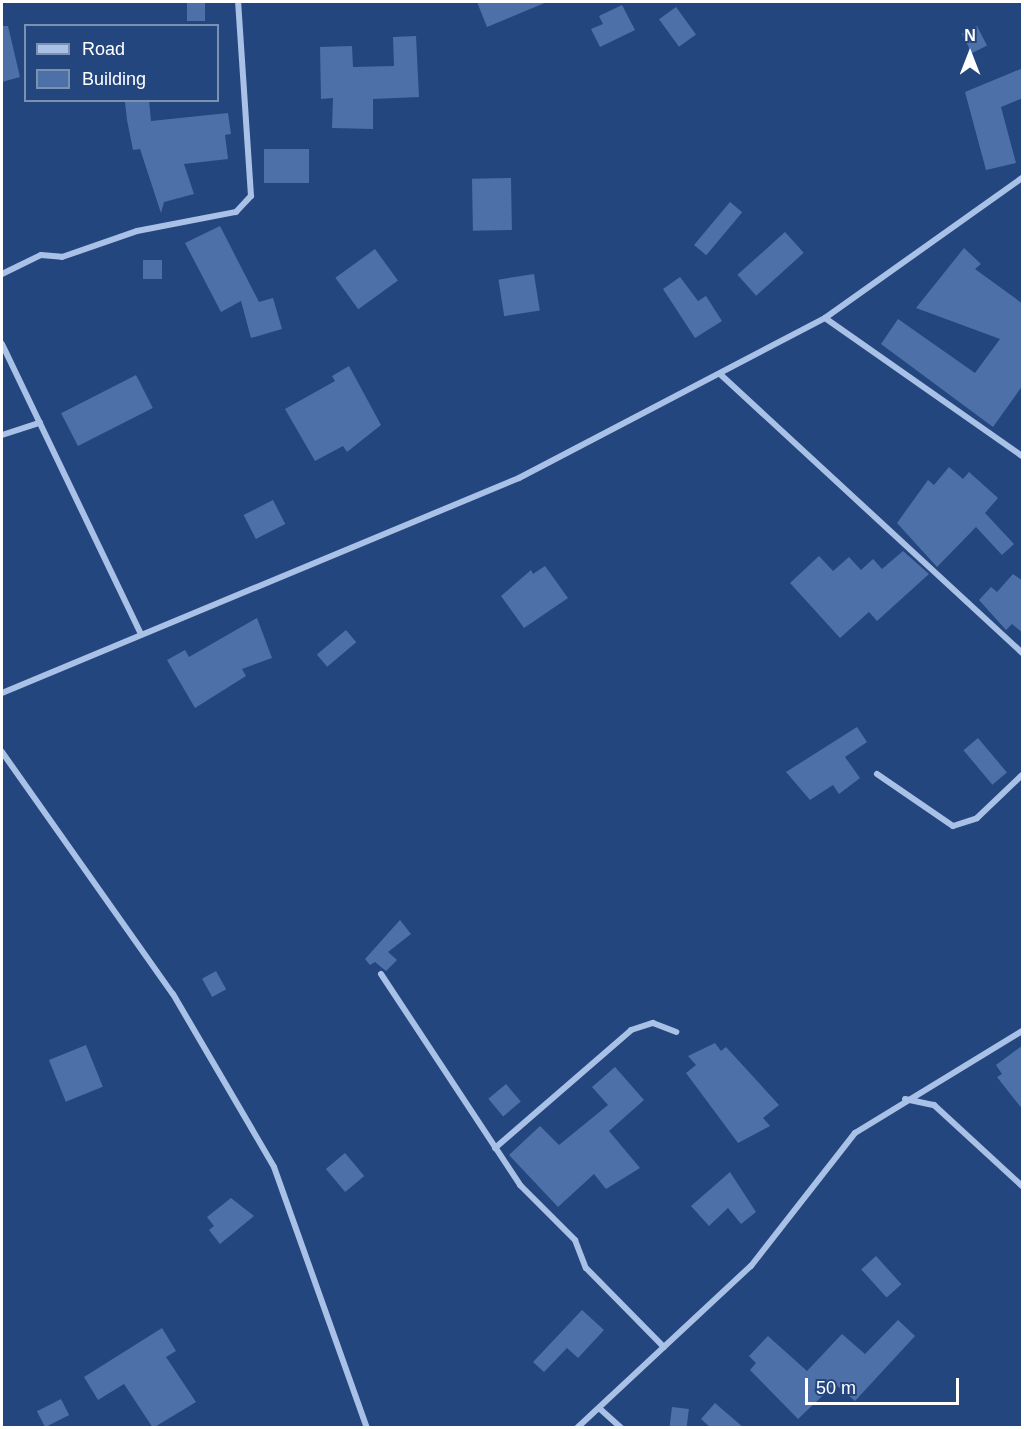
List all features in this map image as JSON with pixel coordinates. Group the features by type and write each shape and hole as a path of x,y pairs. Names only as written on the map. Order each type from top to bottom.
{"street":[{"path":"2,274 41,255 62,257 137,231 237,212 251,196 238,2"},
{"path":"2,693 140,632 519,477 825,318 1023,178"},
{"path":"825,318 1023,456"},
{"path":"2,344 140,632"},
{"path":"720,374 1023,653"},
{"path":"2,435 40,423"},
{"path":"2,752 173,994 274,1167 367,1428"},
{"path":"877,774 953,826 977,818 1023,775"},
{"path":"381,974 520,1185 575,1240 586,1268 664,1347"},
{"path":"495,1148 631,1030 653,1023 676,1032"},
{"path":"855,1132 1023,1031"},
{"path":"577,1428 751,1266 855,1132 906,1098 934,1105 1023,1186"},
{"path":"599,1408 621,1428"}],"building":[{"path":"187,2 205,2 205,21 187,21"},
{"path":"477,2 547,2 487,27"},
{"path":"622,5 635,30 600,47 591,29 603,24 599,16"},
{"path":"676,7 696,35 679,47 659,19"},
{"path":"2,26 8,26 20,77 2,82"},
{"path":"977,26 987,46 972,53 962,34"},
{"path":"416,36 419,97 373,99 373,129 332,128 333,98 321,99 320,47 352,46 353,67 394,66 393,37"},
{"path":"1023,68 1023,98 1001,107 1016,163 986,170 965,92"},
{"path":"125,102 149,102 151,121 228,113 231,134 225,135 228,159 184,164 194,194 164,202 161,213 140,149 133,150"},
{"path":"264,149 309,149 309,183 264,183"},
{"path":"511,178 512,230 473,231 472,179"},
{"path":"730,202 742,212 706,255 694,245"},
{"path":"220,226 259,302 273,298 282,329 251,338 241,301 221,312 185,243"},
{"path":"785,232 804,253 756,296 737,275"},
{"path":"964,248 981,264 975,269 1023,304 1023,385 993,427 881,344 898,319 975,373 1000,339 916,308"},
{"path":"375,249 398,281 358,309 335,278"},
{"path":"143,260 162,260 162,279 143,279"},
{"path":"534,274 540,311 504,316 498,280"},
{"path":"680,277 698,301 706,296 722,321 695,338 663,289"},
{"path":"349,366 381,425 347,452 343,446 315,461 285,409 335,381 332,376"},
{"path":"136,375 153,408 78,446 61,413"},
{"path":"949,467 963,479 969,472 998,498 985,513 1014,544 1002,555 976,527 937,567 897,523 928,480 934,485"},
{"path":"273,500 285,524 256,539 244,515"},
{"path":"903,551 929,574 877,621 869,612 840,638 790,583 819,556 833,571 849,557 861,570 873,559 882,569"},
{"path":"545,566 568,598 524,628 501,596 531,570 533,574"},
{"path":"1013,574 1023,581 1023,633 1012,624 1006,630 979,600 991,587 997,592"},
{"path":"257,618 272,658 242,669 246,676 195,708 167,660 185,650 189,657"},
{"path":"346,630 356,642 327,667 317,654"},
{"path":"857,727 867,742 845,757 860,778 839,794 833,785 810,800 786,772"},
{"path":"978,738 1007,772 992,785 963,750"},
{"path":"400,920 411,934 388,952 397,960 386,971 375,962 370,965 365,959"},
{"path":"216,971 226,989 212,997 202,979"},
{"path":"715,1043 721,1051 726,1047 779,1105 763,1118 770,1126 738,1143 686,1073 696,1065 688,1056"},
{"path":"86,1045 103,1087 66,1102 49,1060"},
{"path":"1023,1045 1023,1110 997,1077 1002,1074 996,1065"},
{"path":"615,1067 644,1100 609,1131 640,1168 606,1189 594,1174 558,1207 509,1155 540,1126 559,1145 608,1105 592,1087"},
{"path":"506,1084 521,1102 503,1116 488,1099"},
{"path":"345,1153 364,1176 345,1192 326,1169"},
{"path":"730,1172 756,1212 741,1224 728,1208 709,1226 691,1206"},
{"path":"231,1198 254,1216 220,1244 209,1230 214,1226 207,1217"},
{"path":"876,1256 901,1284 887,1298 861,1269"},
{"path":"582,1310 604,1330 578,1358 567,1348 544,1372 533,1362"},
{"path":"898,1320 915,1336 855,1401 835,1384 798,1419 750,1370 756,1363 749,1356 768,1336 807,1371 842,1334 865,1354"},
{"path":"162,1328 176,1351 166,1357 196,1402 153,1428 124,1384 98,1400 84,1377"},
{"path":"61,1399 69,1415 45,1427 37,1411"},
{"path":"715,1403 744,1428 711,1428 701,1419"},
{"path":"672,1407 689,1409 687,1428 669,1428"}]}
